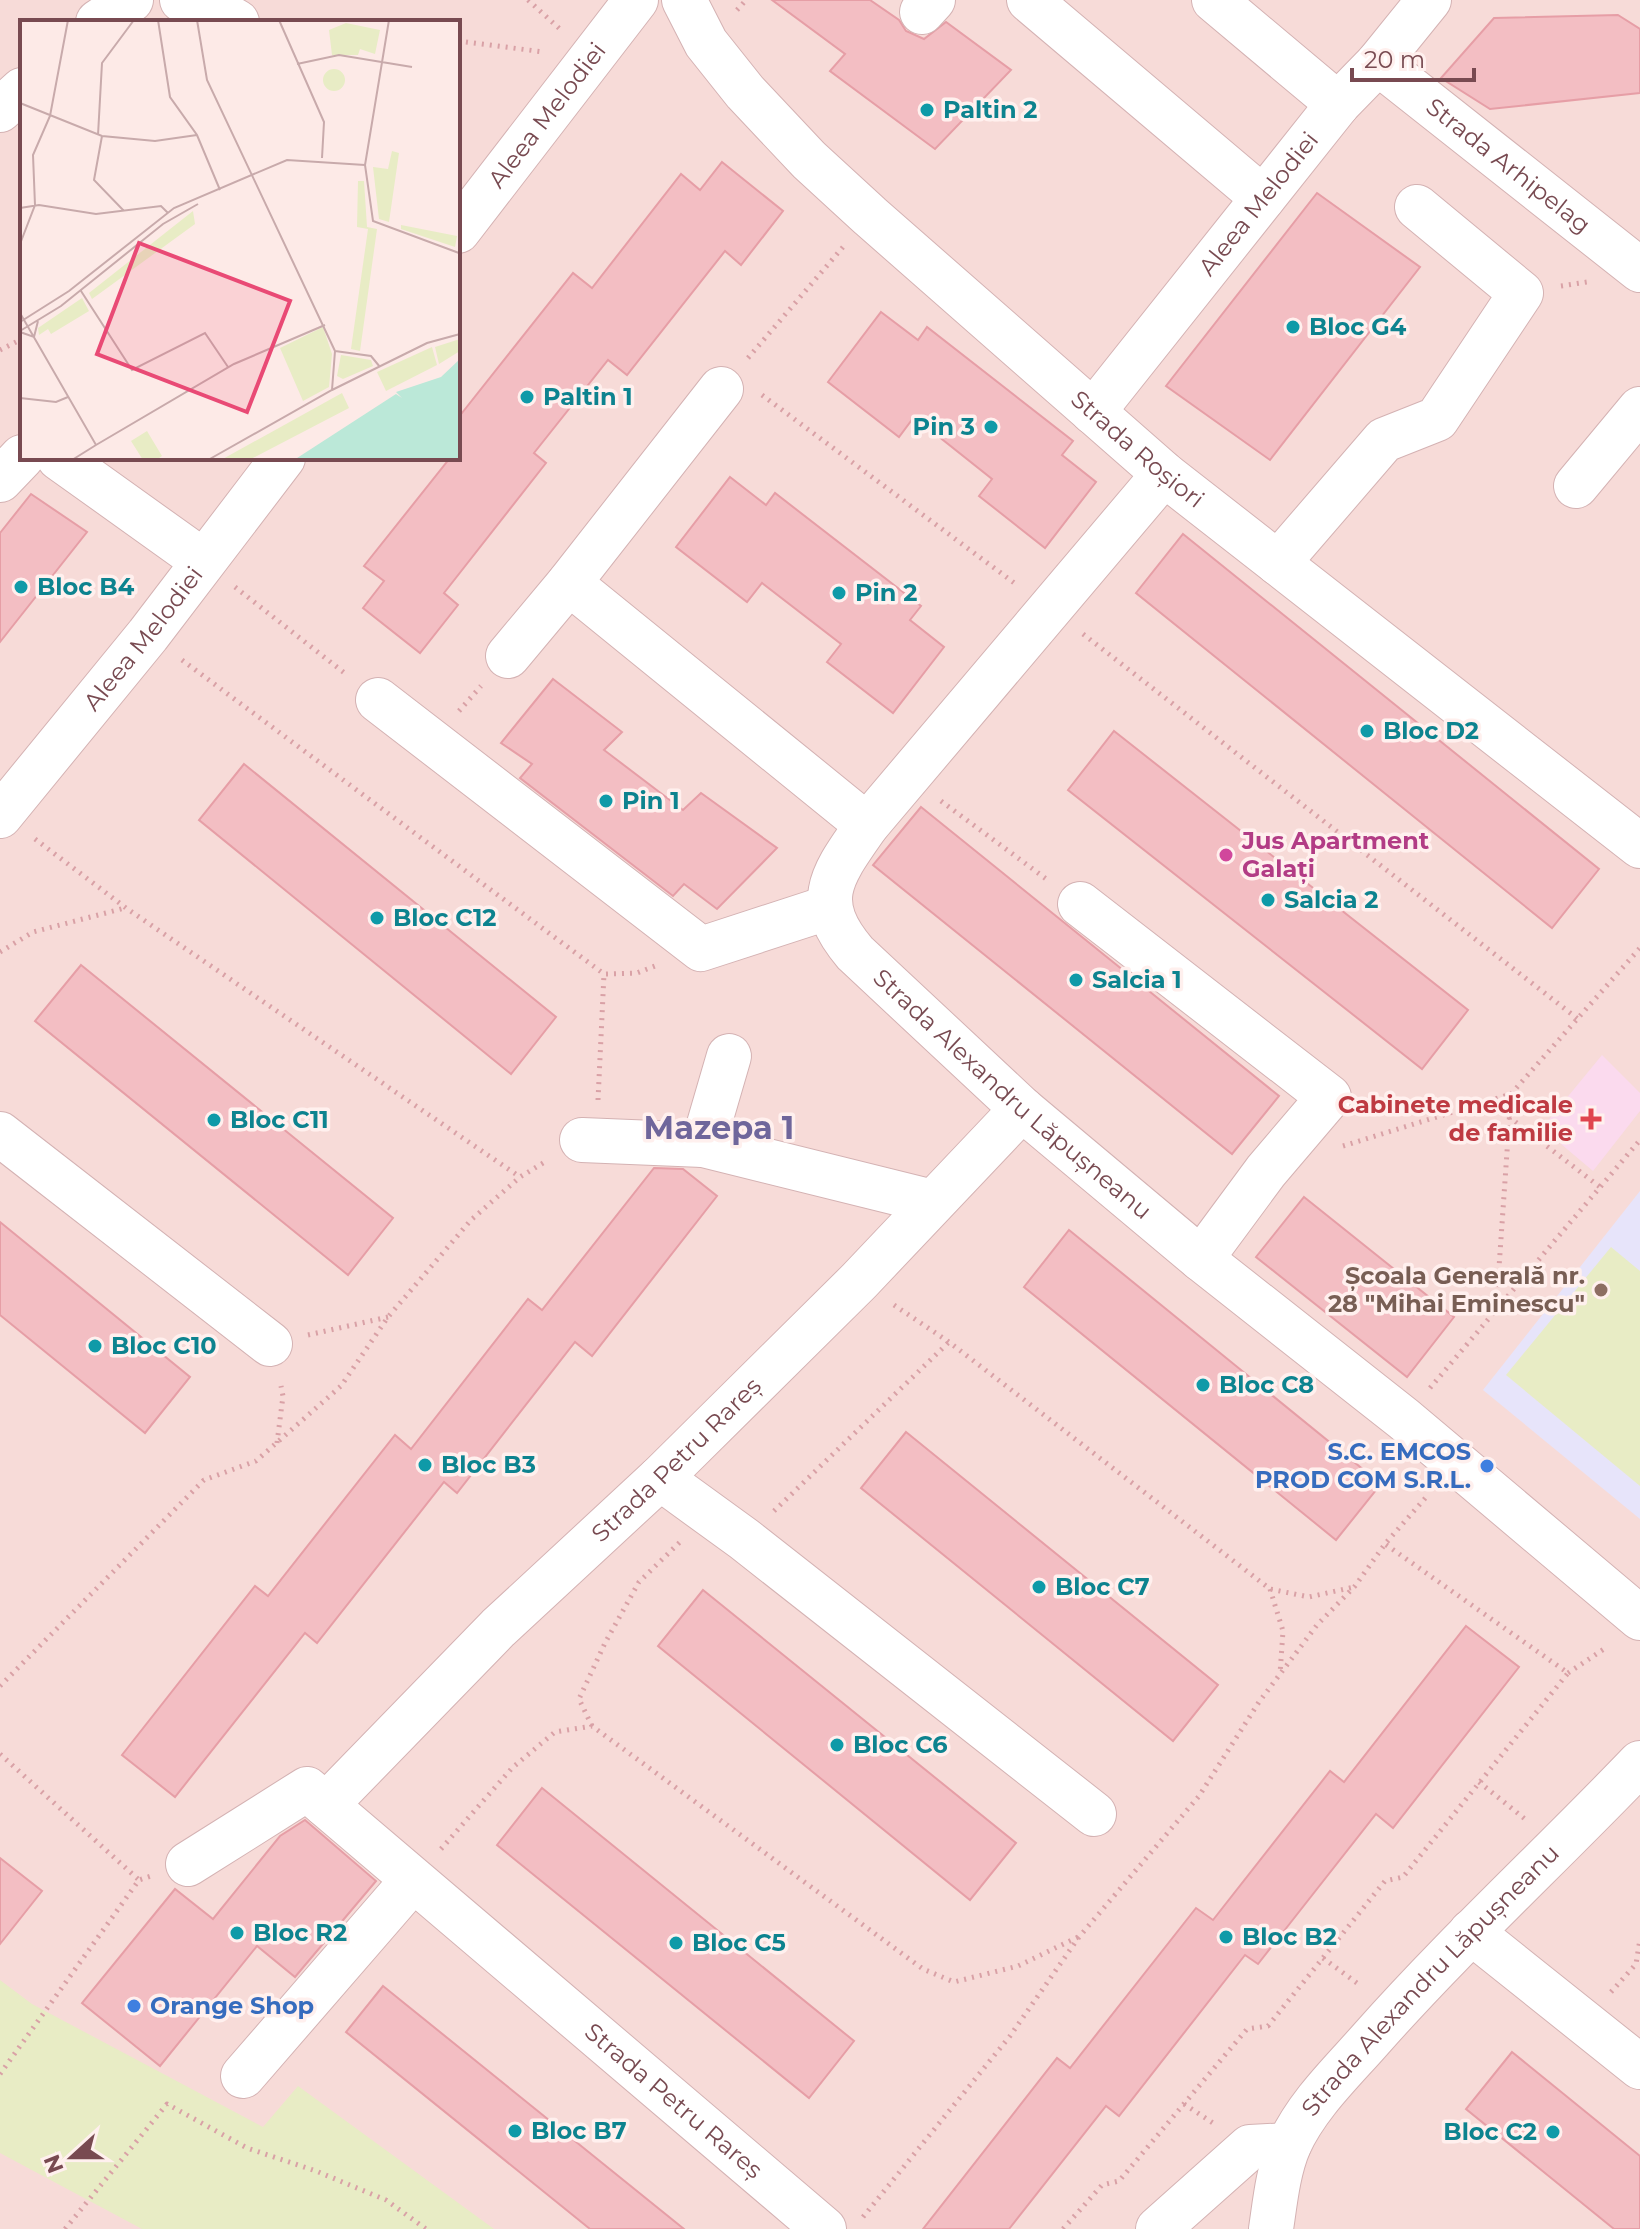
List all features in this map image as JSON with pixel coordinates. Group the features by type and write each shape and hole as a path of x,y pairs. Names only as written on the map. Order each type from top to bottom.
{"street":[{"path":"101,20 131,0"},
{"path":"182,0 220,12 234,20"},
{"name":"Aleea Melodiei","path":"460,228 636,0"},
{"name":"Strada Roșiori","path":"684,0 706,43 745,92 809,160 870,216 1164,474 1640,846"},
{"path":"1029,0 1263,198"},
{"path":"1214,0 1338,104"},
{"name":"Aleea Melodiei","path":"1093,412 1338,104 1378,63 1429,0"},
{"name":"Strada Arhipelag","path":"1378,63 1640,270"},
{"path":"0,110 20,92"},
{"path":"1278,563 1384,440 1437,419 1521,293 1417,207"},
{"path":"508,656 728,382"},
{"path":"1576,486 1640,409"},
{"path":"0,480 20,459"},
{"path":"62,460 203,561"},
{"name":"Aleea Melodiei","path":"1,815 148,635 281,460"},
{"path":"378,700 701,949 830,907 834,874 867,825 1164,474"},
{"path":"569,583 867,825"},
{"path":"1080,904 1329,1097 1266,1171 1201,1259"},
{"name":"Strada Alexandru Lăpușneanu","path":"830,907 837,932 855,953 1022,1109 1201,1259 1404,1419 1640,1618"},
{"path":"703,1145 729,1056"},
{"name":"Strada Petru Rareș","path":"824,2229 316,1797 660,1478 859,1281 1022,1109"},
{"path":"0,1134 270,1344"},
{"path":"582,1140 703,1145 933,1202"},
{"path":"660,1478 744,1539 1094,1814"},
{"name":"Strada Alexandru Lăpușneanu","path":"1271,2229 1277,2189 1289,2145 1320,2096 1471,1932 1640,1763"},
{"path":"188,1864 316,1797"},
{"path":"243,2076 412,1881"},
{"path":"1471,1932 1640,2067"},
{"path":"1158,2229 1250,2147 1289,2145"}],"path":[{"path":"460,41 591,58"},
{"path":"870,216 728,382 1051,610 1578,1019"},
{"path":"1521,293 1595,281"},
{"path":"0,350 20,340"},
{"path":"203,561 378,700"},
{"path":"148,635 604,974 637,973 701,949"},
{"path":"431,742 508,656"},
{"path":"908,777 1080,904"},
{"path":"1,815 126,908 520,1177"},
{"path":"0,952 33,932 126,908"},
{"path":"1338,1148 1511,1094 1640,948"},
{"path":"0,1686 204,1480 256,1461 341,1386 388,1317 471,1220 520,1177 582,1140 598,1106 604,974"},
{"path":"1496,1311 1511,1094"},
{"path":"1509,1117 1600,1187"},
{"path":"1404,1419 1640,1140"},
{"path":"859,1281 949,1342 1270,1589 1309,1597 1355,1586"},
{"path":"744,1539 949,1342"},
{"path":"853,2229 1010,2036 1079,1937 1199,1796 1280,1674 1317,1625 1355,1586 1385,1544 1455,1464"},
{"path":"708,1514 639,1582 605,1643 579,1699 592,1726 923,1969 954,1982 1018,1966 1079,1937"},
{"path":"1063,2229 1102,2185 1119,2181 1247,2029 1268,2026 1385,1881 1403,1877 1568,1673 1385,1544"},
{"path":"1270,1589 1283,1631 1280,1674"},
{"path":"412,1881 512,1768 555,1732 592,1726"},
{"path":"0,1754 139,1880"},
{"path":"1479,1782 1559,1847"},
{"path":"0,2074 139,1880 188,1864"},
{"path":"1584,2023 1636,1964 1640,1939"},
{"path":"65,2229 167,2104 247,2148 316,2171 386,2200 426,2229"}],"shaded area":[{"path":"0,0 1640,0 1640,2229 0,2229"},
{"name":"Cabinete medicale de familie","path":"1602,1055 1640,1093 1640,1111 1593,1171 1542,1128"},
{"name":"Școala Generală nr. 28 \"Mihai Eminescu\"","path":"1640,1191 1640,1519 1483,1390"}],"green space":[{"name":"Școala Generală nr. 28 \"Mihai Eminescu\"","path":"1611,1247 1640,1271 1640,1486 1506,1375"},
{"path":"0,1980 32,2004 263,2127 298,2086 494,2229 142,2229 0,2153"}],"building":[{"name":"Paltin 2","path":"772,0 870,0 899,20 906,31 924,39 946,22 1011,70 935,149 830,71 845,54"},
{"path":"1618,15 1640,29 1640,93 1490,109 1441,78 1494,18"},
{"name":"Paltin 1","path":"722,162 783,211 741,265 725,251 627,375 608,360 534,453 546,463 444,593 458,605 420,653 363,608 384,581 364,566 448,460 460,460 460,415 573,273 592,288 681,174 700,190"},
{"name":"Bloc G4","path":"1317,193 1420,267 1270,460 1166,386"},
{"name":"Pin 3","path":"881,312 918,340 927,327 1073,441 1062,455 1096,482 1045,548 979,496 992,479 914,417 899,437 828,382"},
{"name":"Pin 2","path":"730,477 766,505 775,493 921,606 910,620 944,647 893,713 827,662 841,644 762,583 747,602 676,547"},
{"name":"Bloc B4","path":"31,494 87,532 0,642 0,533"},
{"name":"Bloc D2","path":"1183,534 1599,869 1552,928 1136,593"},
{"name":"Pin 1","path":"553,679 622,732 604,750 683,810 701,793 777,848 717,909 684,884 673,896 520,778 532,764 501,743"},
{"name":"Salcia 2","path":"1114,731 1468,1010 1422,1069 1068,790"},
{"name":"Bloc C12","path":"244,764 556,1017 511,1074 199,820"},
{"name":"Salcia 1","path":"921,807 1279,1096 1232,1154 873,865"},
{"name":"Bloc C11","path":"81,965 393,1218 348,1275 35,1021"},
{"name":"Bloc B3","path":"654,1168 683,1169 717,1196 592,1356 575,1342 457,1493 444,1482 317,1643 305,1633 175,1797 122,1755 255,1586 268,1596 395,1435 411,1449 528,1299 542,1310"},
{"path":"1304,1197 1454,1317 1407,1377 1256,1257"},
{"name":"Bloc C10","path":"0,1222 190,1377 145,1433 0,1315"},
{"name":"Bloc C8","path":"1069,1230 1381,1484 1336,1540 1024,1287"},
{"name":"Bloc C7","path":"906,1432 1218,1685 1173,1741 861,1488"},
{"name":"Bloc C6","path":"703,1590 1016,1843 970,1900 658,1646"},
{"name":"Bloc B2","path":"1466,1626 1519,1667 1393,1828 1376,1814 1258,1964 1245,1955 1119,2116 1106,2106 1009,2229 923,2229 1057,2058 1070,2068 1196,1908 1213,1920 1330,1771 1344,1782"},
{"name":"Bloc C5","path":"542,1788 854,2041 809,2098 497,1845"},
{"name":"Bloc R2","path":"305,1820 376,1881 295,1977 257,1946 160,2066 82,2003 175,1889 213,1919 280,1836"},
{"path":"0,1858 42,1891 0,1944"},
{"name":"Bloc B7","path":"383,1986 684,2229 590,2229 346,2032"},
{"name":"Bloc C2","path":"1512,2052 1640,2156 1640,2229 1614,2229 1466,2109"}],"place":[{"name":"Paltin 2","path":"927,110"},
{"name":"Bloc G4","path":"1293,327"},
{"name":"Paltin 1","path":"527,397"},
{"name":"Pin 3","path":"991,427"},
{"name":"Bloc B4","path":"21,587"},
{"name":"Pin 2","path":"839,593"},
{"name":"Bloc D2","path":"1367,731"},
{"name":"Pin 1","path":"606,801"},
{"name":"Jus Apartment Galați","path":"1226,855"},
{"name":"Salcia 2","path":"1268,900"},
{"name":"Bloc C12","path":"377,918"},
{"name":"Salcia 1","path":"1076,980"},
{"name":"Cabinete medicale de familie","path":"1591,1119"},
{"name":"Bloc C11","path":"214,1120"},
{"name":"Școala Generală nr. 28 \"Mihai Eminescu\"","path":"1601,1290"},
{"name":"Bloc C10","path":"95,1346"},
{"name":"Bloc C8","path":"1203,1385"},
{"name":"Bloc B3","path":"425,1465"},
{"name":"S.C. EMCOS PROD COM S.R.L.","path":"1487,1466"},
{"name":"Bloc C7","path":"1039,1587"},
{"name":"Bloc C6","path":"837,1745"},
{"name":"Bloc R2","path":"237,1933"},
{"name":"Bloc B2","path":"1226,1937"},
{"name":"Bloc C5","path":"676,1943"},
{"name":"Orange Shop","path":"134,2006"},
{"name":"Bloc B7","path":"515,2131"},
{"name":"Bloc C2","path":"1553,2132"}],"district":[{"name":"Mazepa 1","path":"719,1128"}]}
